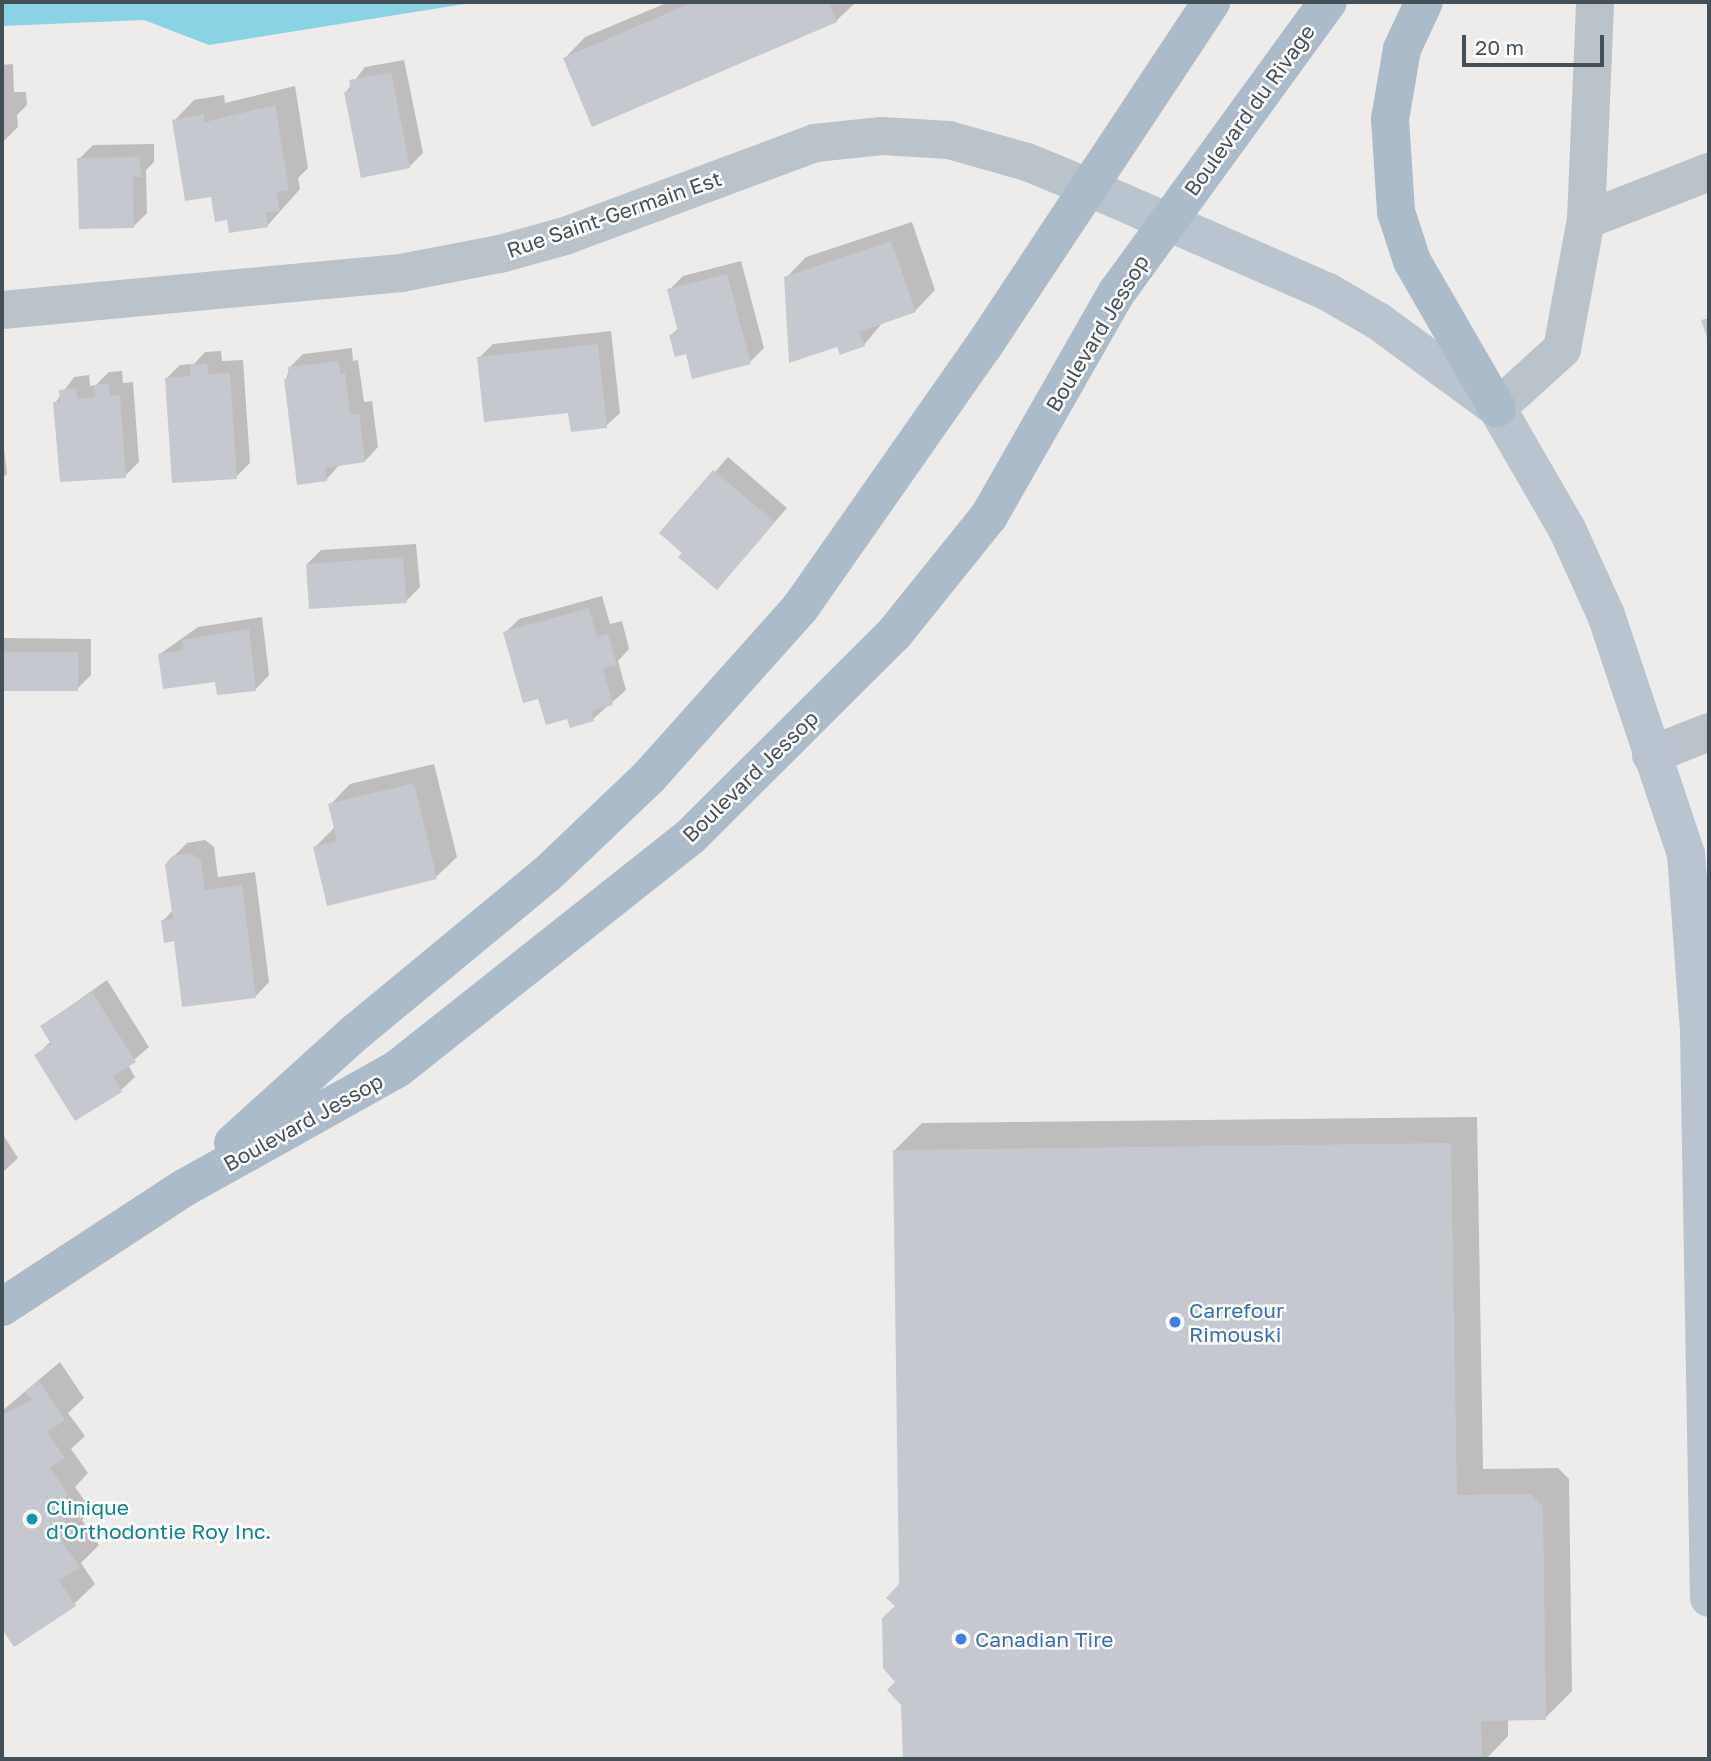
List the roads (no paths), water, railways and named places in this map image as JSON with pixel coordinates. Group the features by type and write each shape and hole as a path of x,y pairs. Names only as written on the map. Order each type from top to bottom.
{"main road":[{"path":"1211,2 1090,188 1170,219 1328,292 1378,321 1497,408"},
{"name":"Boulevard du Rivage","path":"1170,219 1328,2"},
{"path":"1423,2 1402,49 1390,119 1396,212 1412,261 1567,529 1596,593 1686,854 1699,1033 1709,1598"},
{"name":"Boulevard Jessop","path":"184,1188 356,1032 546,875 648,778 800,608 1090,188"},
{"name":"Boulevard Jessop","path":"2,1307 184,1188 397,1069 691,836 894,634 989,516 1117,292 1170,219"}],"street":[{"path":"1497,408 1562,349 1586,220 1595,2"},
{"name":"Rue Saint-Germain Est","path":"2,310 401,272 500,254 565,236 815,143 882,136 949,140 1027,162 1090,188"},
{"path":"1586,220 1709,172"},
{"path":"1651,755 1709,732"}],"water":[{"path":"2,2 477,2 209,45 144,20 2,26"}],"place":[{"name":"Carrefour Rimouski","path":"1175,1322"},
{"name":"Clinique d'Orthodontie Roy Inc.","path":"32,1519"},
{"name":"Canadian Tire","path":"961,1639"}]}
